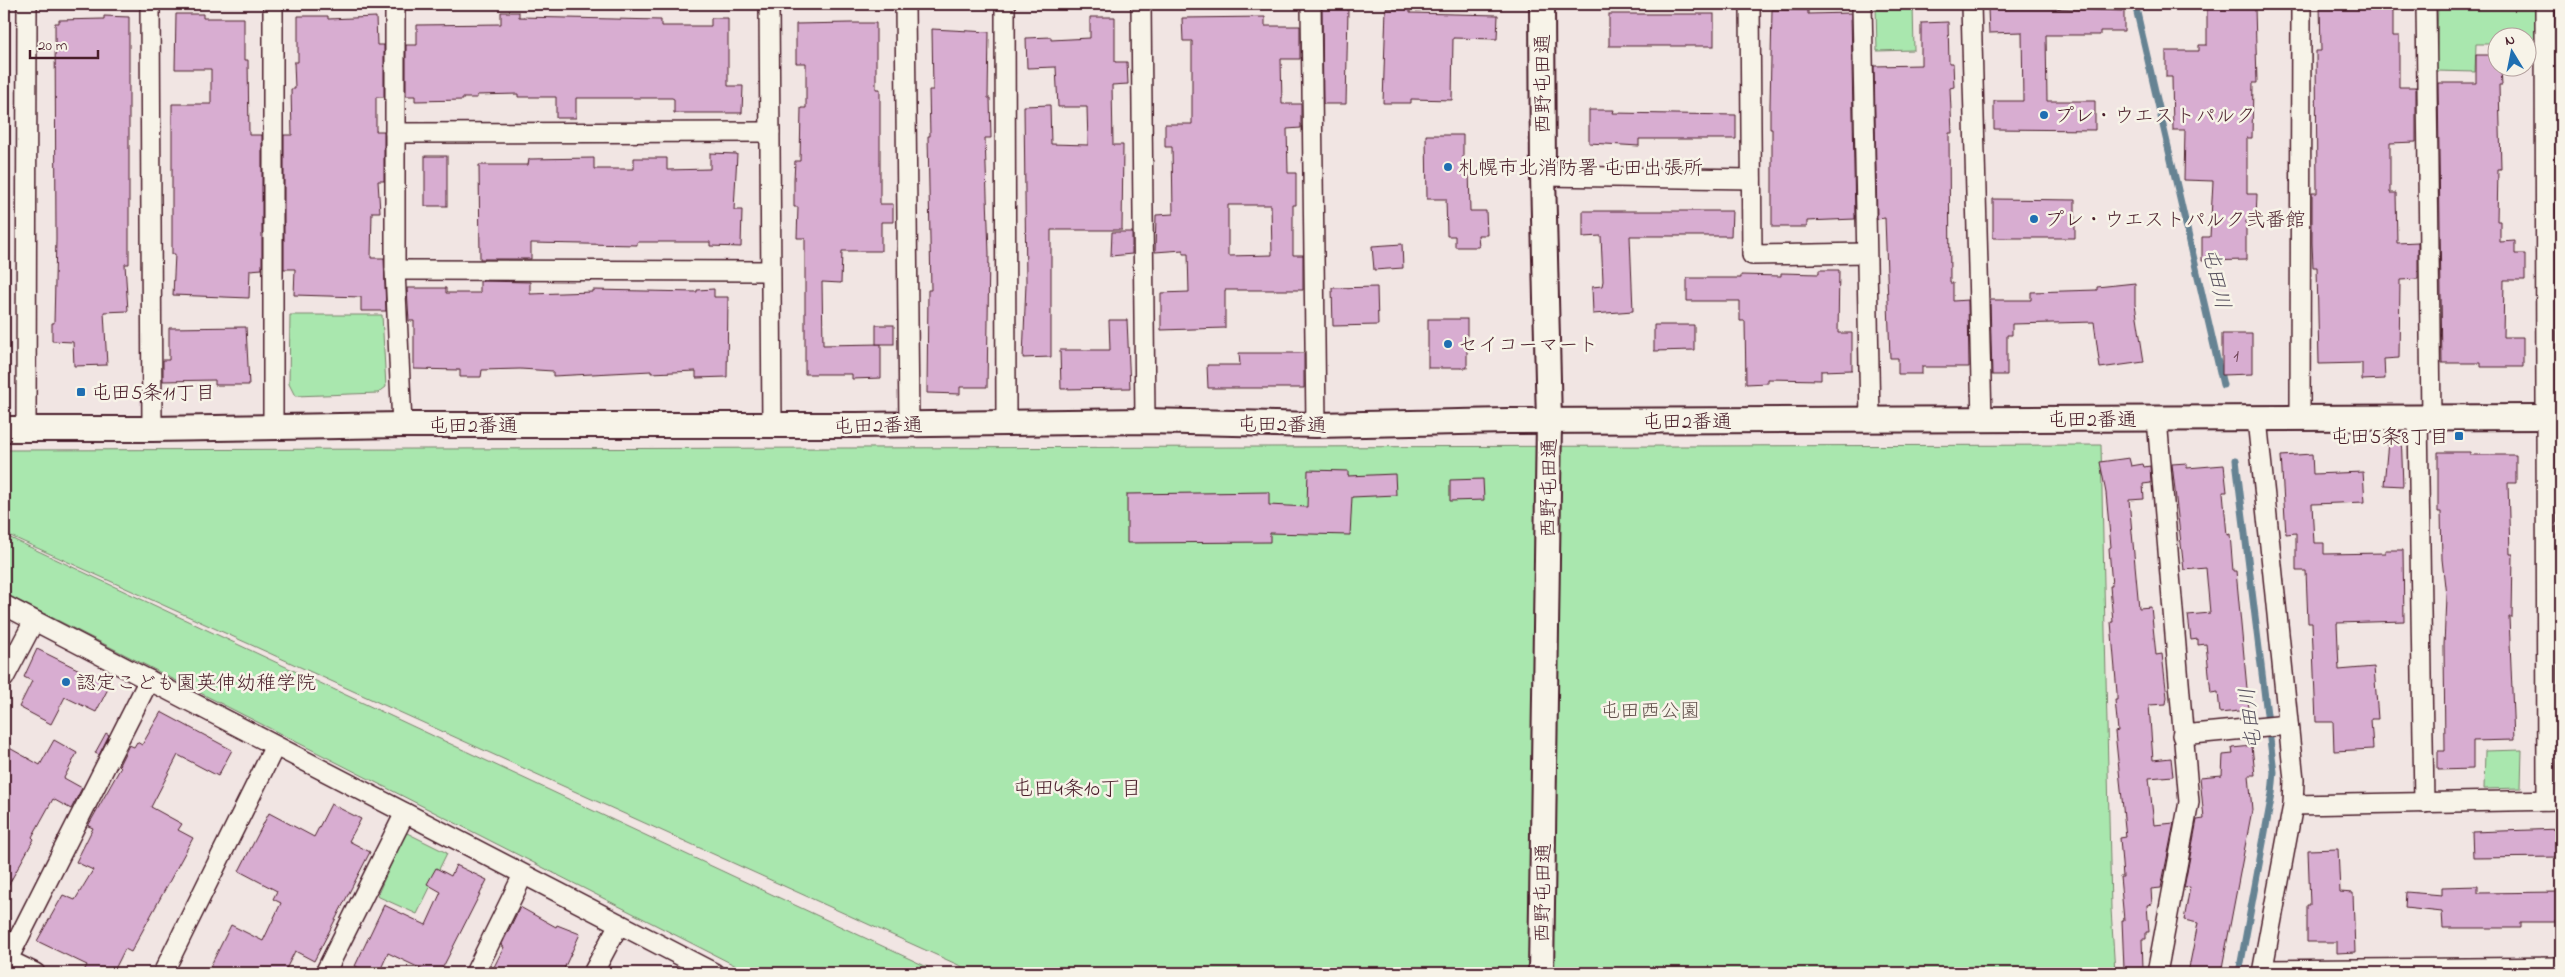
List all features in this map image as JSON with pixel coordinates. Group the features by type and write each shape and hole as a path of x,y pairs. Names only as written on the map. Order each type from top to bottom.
{"street":[{"path":"15,428 27,4"},
{"path":"150,4 152,429"},
{"path":"273,4 273,426"},
{"path":"395,4 395,270 402,424"},
{"path":"769,4 772,426"},
{"path":"905,4 909,425"},
{"path":"1005,4 1006,422"},
{"path":"1141,4 1145,421"},
{"path":"1311,4 1316,425"},
{"name":"西野屯田通","path":"1541,973 1549,421 1543,176 1542,4"},
{"path":"1750,4 1752,255 1866,253"},
{"path":"1862,4 1870,420"},
{"path":"1971,4 1982,419"},
{"path":"2300,418 2301,4"},
{"path":"2424,803 2426,4"},
{"path":"2293,806 2554,800 2554,417 2545,4"},
{"path":"395,133 770,132"},
{"path":"1543,176 1751,179"},
{"path":"395,270 770,271"},
{"name":"屯田2番通","path":"15,428 152,429 402,424 772,426 1145,421 1316,425 1549,421 2554,417"},
{"path":"2157,419 2189,802 2157,973"},
{"path":"2257,419 2294,780 2293,806 2262,972 2561,967"},
{"path":"4,605 714,973"},
{"path":"4,678 34,621"},
{"path":"35,973 5,962 149,680"},
{"path":"2182,735 2288,725"},
{"path":"163,973 275,746"},
{"path":"325,973 405,813"},
{"path":"474,973 523,875"},
{"path":"594,973 619,924"}],"green space":[{"path":"2438,4 2538,4 2537,28 2488,28 2488,44 2476,44 2475,72 2436,71"},
{"path":"1913,5 1914,50 1877,51 1876,6"},
{"path":"290,315 382,315 386,387 378,393 295,396 289,384"},
{"name":"屯田西公園","path":"2101,445 2111,909 2115,973 976,973 4,533 4,450"},
{"path":"4,535 940,973 750,973 4,593"},
{"path":"2522,750 2521,788 2484,789 2485,751"},
{"path":"405,832 447,853 417,914 377,896"}],"building":[{"path":"2320,5 2393,5 2393,36 2399,36 2399,87 2416,87 2416,142 2390,143 2390,193 2396,193 2397,243 2418,242 2418,279 2400,280 2399,358 2384,359 2385,379 2362,380 2362,363 2319,364 2317,267 2313,267 2312,243 2312,193 2317,193 2316,51 2321,51"},
{"path":"1322,8 1348,9 1346,104 1323,104"},
{"path":"1386,8 1410,9 1410,13 1498,15 1497,39 1453,38 1452,100 1411,99 1411,103 1383,103"},
{"path":"2044,8 2124,11 2124,31 2100,31 2100,35 2046,35 2047,101 2095,101 2095,130 1994,129 1994,101 2023,101 2022,32 1989,33 1988,9"},
{"path":"2207,8 2255,8 2257,83 2253,83 2252,138 2247,138 2247,194 2257,194 2256,221 2246,221 2246,260 2202,261 2202,237 2210,237 2213,181 2184,180 2185,130 2173,130 2172,77 2166,77 2166,51 2199,51 2199,45 2207,45"},
{"path":"1772,10 1808,10 1808,14 1851,13 1855,219 1807,221 1807,227 1772,227 1772,129 1770,129 1770,106"},
{"path":"501,12 519,12 519,17 661,20 661,26 711,26 711,18 728,18 728,86 743,86 742,113 674,113 674,99 672,98 576,98 576,118 556,118 556,97 518,97 518,94 477,95 477,98 463,98 463,100 415,101 415,96 406,96 406,45 417,45 417,25 501,24"},
{"path":"176,14 203,14 203,18 244,18 244,60 248,60 249,135 262,135 262,269 250,270 249,298 173,295 175,254 172,254 172,104 211,104 211,69 175,69"},
{"path":"1609,14 1714,14 1714,46 1609,46"},
{"path":"104,16 129,17 129,264 125,264 128,311 104,312 107,365 74,366 73,342 52,341 56,239 55,23 59,23 59,20 104,19"},
{"path":"298,16 328,16 328,19 376,17 377,45 384,45 384,97 376,97 376,131 384,131 384,181 378,181 380,212 372,212 371,258 384,258 386,311 361,311 361,297 294,295 295,269 284,269 284,135 292,135 291,89 295,89 294,62 298,62"},
{"path":"1090,17 1115,17 1115,62 1127,62 1128,84 1112,85 1113,145 1123,145 1122,230 1051,230 1051,357 1023,358 1026,283 1024,106 1050,105 1051,144 1088,145 1087,107 1058,107 1056,67 1027,68 1026,38 1051,37 1051,40 1090,38"},
{"path":"1265,17 1265,26 1300,26 1300,59 1281,59 1282,104 1301,104 1301,128 1287,129 1288,173 1296,173 1296,205 1293,205 1293,255 1303,255 1303,290 1225,290 1225,328 1161,330 1161,293 1189,292 1188,254 1183,254 1183,250 1155,252 1156,215 1173,214 1172,147 1165,147 1165,124 1192,124 1192,41 1183,41 1182,18","holes":["1228,205 1271,205 1272,255 1228,256"]},
{"path":"1948,22 1949,63 1953,63 1954,87 1950,88 1952,133 1949,133 1950,283 1953,283 1953,301 1968,300 1969,367 1922,367 1922,374 1898,374 1898,358 1890,358 1885,218 1877,219 1874,66 1921,65 1921,23"},
{"path":"876,23 876,89 880,89 880,204 893,204 893,222 881,222 881,251 842,251 841,283 822,282 823,345 881,344 881,378 852,379 852,374 805,374 805,238 797,238 798,207 794,207 794,179 795,161 800,161 801,108 806,108 806,63 796,63 796,24"},
{"path":"932,29 989,32 988,98 990,98 991,138 985,138 989,254 987,387 960,387 960,394 927,393 928,290 931,290 928,136 930,136 929,90 933,90"},
{"path":"2476,55 2488,55 2488,78 2502,78 2502,85 2499,85 2501,169 2498,169 2497,221 2500,221 2500,242 2515,241 2515,254 2525,254 2525,280 2504,280 2503,337 2523,337 2523,367 2481,367 2481,363 2442,363 2438,83 2476,83"},
{"path":"1589,110 1614,110 1613,113 1736,115 1736,139 1639,139 1639,146 1589,143"},
{"path":"1426,135 1463,135 1463,167 1469,167 1470,211 1486,211 1487,235 1478,235 1479,247 1455,247 1455,236 1447,236 1446,199 1427,199"},
{"path":"710,153 737,154 734,210 742,210 741,247 710,246 710,242 637,242 637,245 531,243 531,259 480,259 479,165 528,165 529,159 594,158 594,169 634,169 634,158 667,158 667,170 710,169"},
{"path":"425,156 447,156 447,206 425,206"},
{"name":"プレ・ウエストパルク弐番館","path":"1993,199 2075,200 2075,238 1993,238"},
{"path":"1583,211 1732,211 1731,236 1630,236 1633,311 1593,314 1592,287 1602,286 1603,281 1601,236 1583,237"},
{"path":"1112,232 1132,232 1132,254 1111,256"},
{"path":"1402,244 1403,268 1374,270 1372,246"},
{"path":"1819,270 1839,270 1838,333 1852,333 1852,370 1821,371 1821,380 1768,379 1768,383 1746,384 1745,321 1740,321 1740,301 1687,301 1687,278 1741,278 1741,275 1781,276 1781,273 1819,274"},
{"path":"480,281 530,282 530,294 593,292 593,290 697,292 697,290 714,289 714,297 728,297 727,377 696,378 696,371 651,373 651,371 553,376 553,371 520,369 482,370 481,377 460,377 460,370 414,369 414,321 409,321 407,288 446,288 446,293 480,293"},
{"path":"2135,283 2135,304 2144,362 2100,368 2094,322 2012,324 2012,335 2007,335 2007,375 1992,375 1990,300 2031,300 2031,292 2097,290 2097,287"},
{"path":"1377,287 1378,325 1333,326 1332,288"},
{"path":"1428,319 1467,319 1467,368 1428,368"},
{"path":"1109,320 1127,320 1130,388 1061,389 1060,350 1110,350"},
{"path":"876,325 894,325 894,344 876,344"},
{"path":"1654,325 1694,325 1694,350 1654,351"},
{"path":"246,327 249,385 215,385 215,380 163,381 163,360 169,360 169,328"},
{"path":"2222,334 2252,334 2252,374 2222,375"},
{"path":"1239,353 1304,353 1304,388 1208,388 1207,365 1240,365"},
{"path":"2389,431 2401,431 2403,486 2384,485"},
{"path":"2438,452 2470,452 2470,455 2516,455 2516,483 2508,483 2510,554 2513,554 2512,617 2509,617 2514,740 2473,741 2473,769 2438,770 2438,751 2445,751 2444,646 2446,596 2442,559 2441,512 2438,512"},
{"path":"2312,454 2313,474 2363,472 2365,502 2312,504 2314,543 2324,543 2324,554 2385,553 2385,550 2403,550 2404,621 2337,623 2339,670 2374,667 2378,719 2371,719 2373,749 2334,751 2333,722 2316,722 2312,623 2308,623 2306,571 2296,571 2296,533 2286,534 2281,456"},
{"path":"2129,458 2131,466 2143,464 2144,467 2150,466 2151,483 2143,484 2144,499 2129,500 2139,608 2151,607 2156,655 2162,654 2167,697 2166,704 2149,705 2153,760 2171,758 2173,776 2149,778 2154,825 2174,823 2161,888 2151,889 2152,904 2147,905 2149,932 2146,932 2146,939 2142,939 2143,968 2124,969 2122,920 2124,920 2120,877 2123,877 2120,838 2126,837 2115,732 2118,731 2111,622 2113,622 2109,548 2111,547 2106,493 2100,462"},
{"path":"2187,463 2187,468 2224,465 2227,492 2223,492 2227,535 2230,534 2233,571 2236,571 2249,710 2220,713 2218,692 2211,693 2206,644 2198,645 2198,639 2191,640 2188,615 2210,613 2206,568 2184,570 2172,464"},
{"path":"1308,470 1348,471 1348,476 1395,474 1396,495 1352,497 1350,535 1270,533 1270,542 1127,543 1127,494 1269,492 1269,505 1307,507"},
{"path":"1483,479 1484,500 1450,501 1450,480"},
{"path":"37,649 110,685 96,712 65,697 51,724 19,707 32,681 24,677"},
{"path":"161,712 232,750 218,776 178,755 151,807 182,824 178,830 193,838 131,952 125,949 113,973 83,973 87,965 37,941 63,895 75,900 93,870 76,862 93,828 88,826 121,767 119,765 129,745 134,747 137,742 142,745"},
{"path":"106,733 109,735 99,755 95,753"},
{"path":"54,740 77,753 64,778 82,788 71,809 53,799 32,837 34,839 4,893 4,745 40,765"},
{"path":"2252,746 2255,775 2249,775 2252,810 2221,973 2188,973 2198,923 2184,920 2190,887 2184,888 2197,820 2204,819 2200,777 2222,775 2223,755 2233,754 2232,748"},
{"path":"331,804 361,819 349,841 370,852 314,961 295,951 284,973 207,973 231,925 263,941 281,903 273,899 277,891 239,871 269,813 314,837"},
{"path":"2561,829 2561,857 2473,858 2472,832"},
{"path":"2338,849 2340,892 2353,893 2355,952 2337,953 2337,942 2307,942 2307,905 2310,905 2308,850"},
{"path":"456,865 487,880 440,973 430,973 388,953 379,973 371,973 355,966 384,905 426,925 441,892 427,884 436,868 451,876"},
{"path":"2478,886 2478,893 2561,892 2561,922 2521,922 2521,928 2443,928 2442,912 2405,908 2406,892 2442,895 2442,887"},
{"path":"520,907 556,927 557,925 580,934 562,973 491,973 504,947 501,946"}],"waterway":[{"name":"屯田川","path":"2135,4 2223,385"},
{"name":"屯田川","path":"2236,460 2274,772 2272,794 2239,973"}],"place":[{"name":"プレ・ウエストパルク","path":"2044,115"},
{"name":"札幌市北消防署 屯田出張所","path":"1448,167"},
{"name":"プレ・ウエストパルク弐番館","path":"2034,219"},
{"name":"セイコーマート","path":"1448,344"},
{"name":"屯田5条11丁目","path":"81,392"},
{"name":"屯田5条8丁目","path":"2459,436"},
{"name":"認定こども園英伸幼稚学院","path":"66,682"}],"district":[{"name":"屯田4条10丁目","path":"1077,788"}]}
